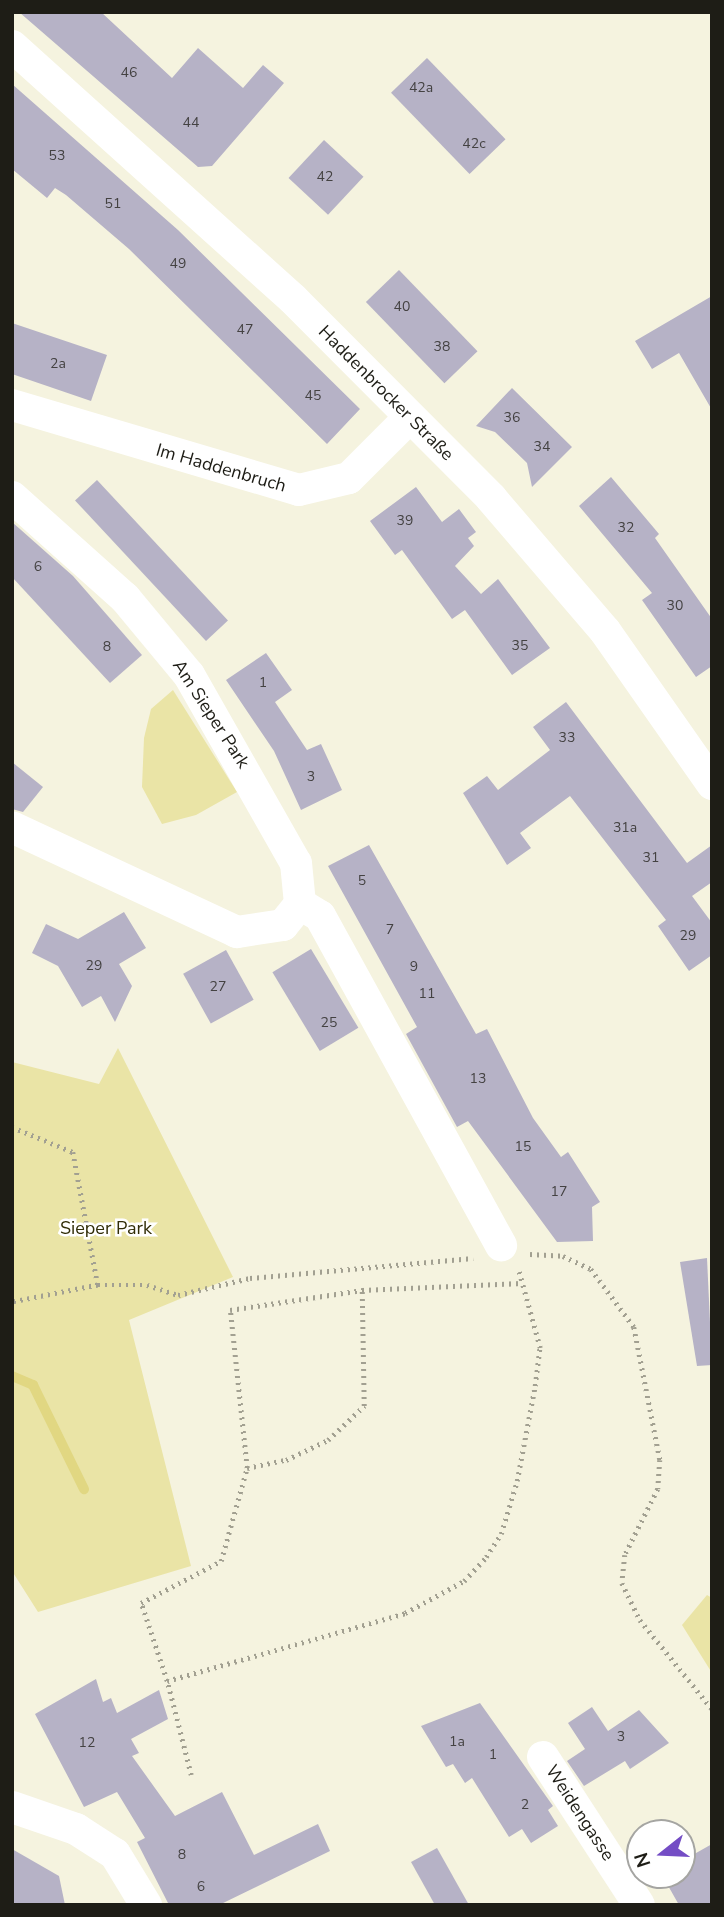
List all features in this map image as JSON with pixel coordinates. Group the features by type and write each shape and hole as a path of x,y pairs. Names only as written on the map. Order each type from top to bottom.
{"street":[{"name":"Haddenbrocker Straße","path":"12,46 209,219 547,557 712,784"},
{"name":"Im Haddenbruch","path":"12,405 299,490 349,478 409,418"},
{"name":"Am Sieper Park","path":"12,497 125,598 189,674 296,863 300,904"},
{"path":"12,827 237,932 283,925 300,904 320,916 505,1250"},
{"name":"Weidengasse","path":"543,1757 639,1905"},
{"path":"12,1807 76,1829 115,1854 146,1905"}],"path":[{"path":"12,1127 73,1152 98,1285"},
{"path":"167,1681 405,1613 464,1581 486,1558 501,1534 517,1481 540,1348 523,1283 505,1250"},
{"path":"12,1301 98,1285 147,1285 178,1295 332,1268 505,1250 578,1260 611,1290 634,1327 660,1460 658,1489 625,1555 622,1583 640,1620 712,1709"},
{"path":"191,1775 167,1681 141,1603 220,1561 247,1468 230,1310 362,1290 523,1283"},
{"path":"247,1468 286,1460 328,1440 364,1406 362,1290"}],"green space":[{"path":"173,690 237,792 196,815 162,824 142,787 144,738 151,709"},
{"name":"Sieper Park","path":"118,1048 233,1277 129,1320 191,1566 38,1612 12,1571 12,1062 99,1084"},
{"path":"707,1595 712,1598 712,1673 682,1625"}],"building":[{"path":"19,12 101,12 172,78 198,48 243,88 263,65 284,83 212,166 198,167"},
{"path":"427,58 505,139 470,174 391,93"},
{"path":"12,84 178,230 360,409 327,444 129,249 66,195 55,188 47,198 12,169"},
{"path":"324,140 363,177 328,215 289,178"},
{"path":"399,270 477,351 444,383 366,302"},
{"path":"712,296 712,410 679,353 652,369 635,341"},
{"path":"12,323 107,355 91,401 12,374"},
{"path":"512,388 572,447 532,487 527,463 495,432 476,426"},
{"path":"611,477 659,534 655,538 712,619 712,666 696,677 642,600 652,593 579,506"},
{"path":"97,480 228,620 206,641 75,500"},
{"path":"416,487 442,522 459,509 476,532 468,538 474,546 455,566 481,594 498,579 550,648 512,675 465,610 452,619 402,550 395,555 370,521"},
{"path":"12,522 73,576 142,655 110,683 12,577"},
{"path":"266,653 292,690 275,702 307,750 321,744 342,790 301,810 274,751 226,680"},
{"path":"566,702 687,863 712,845 712,882 692,896 712,923 712,955 689,971 658,926 666,920 570,796 520,833 531,848 507,865 463,793 487,776 498,790 550,750 533,727"},
{"path":"12,762 43,787 23,812 12,809"},
{"path":"369,845 476,1034 487,1029 533,1118 561,1157 568,1152 600,1202 592,1207 593,1241 557,1242 468,1121 457,1127 406,1034 417,1027 328,866"},
{"path":"124,912 146,948 119,964 132,986 115,1022 101,996 82,1007 58,966 32,953 46,924 78,939"},
{"path":"311,949 358,1028 320,1051 272,972"},
{"path":"226,950 254,1000 211,1024 183,974"},
{"path":"707,1258 712,1365 697,1366 680,1262"},
{"path":"96,1679 103,1702 111,1698 117,1713 159,1690 168,1719 131,1739 139,1753 132,1756 175,1816 222,1792 254,1855 318,1824 330,1851 219,1905 169,1905 137,1842 145,1838 117,1792 84,1807 35,1714"},
{"path":"480,1703 553,1806 548,1810 558,1826 531,1843 522,1829 509,1837 472,1778 465,1783 453,1764 446,1767 421,1726"},
{"path":"592,1707 608,1731 639,1710 669,1743 630,1769 625,1761 584,1786 567,1761 585,1749 568,1723"},
{"path":"712,1844 712,1905 679,1905 670,1889 696,1889 696,1853"},
{"path":"437,1848 469,1905 435,1905 411,1862"},
{"path":"12,1849 59,1876 65,1905 12,1905"}],"waterway":[{"path":"12,1376 33,1385 84,1489"}]}
